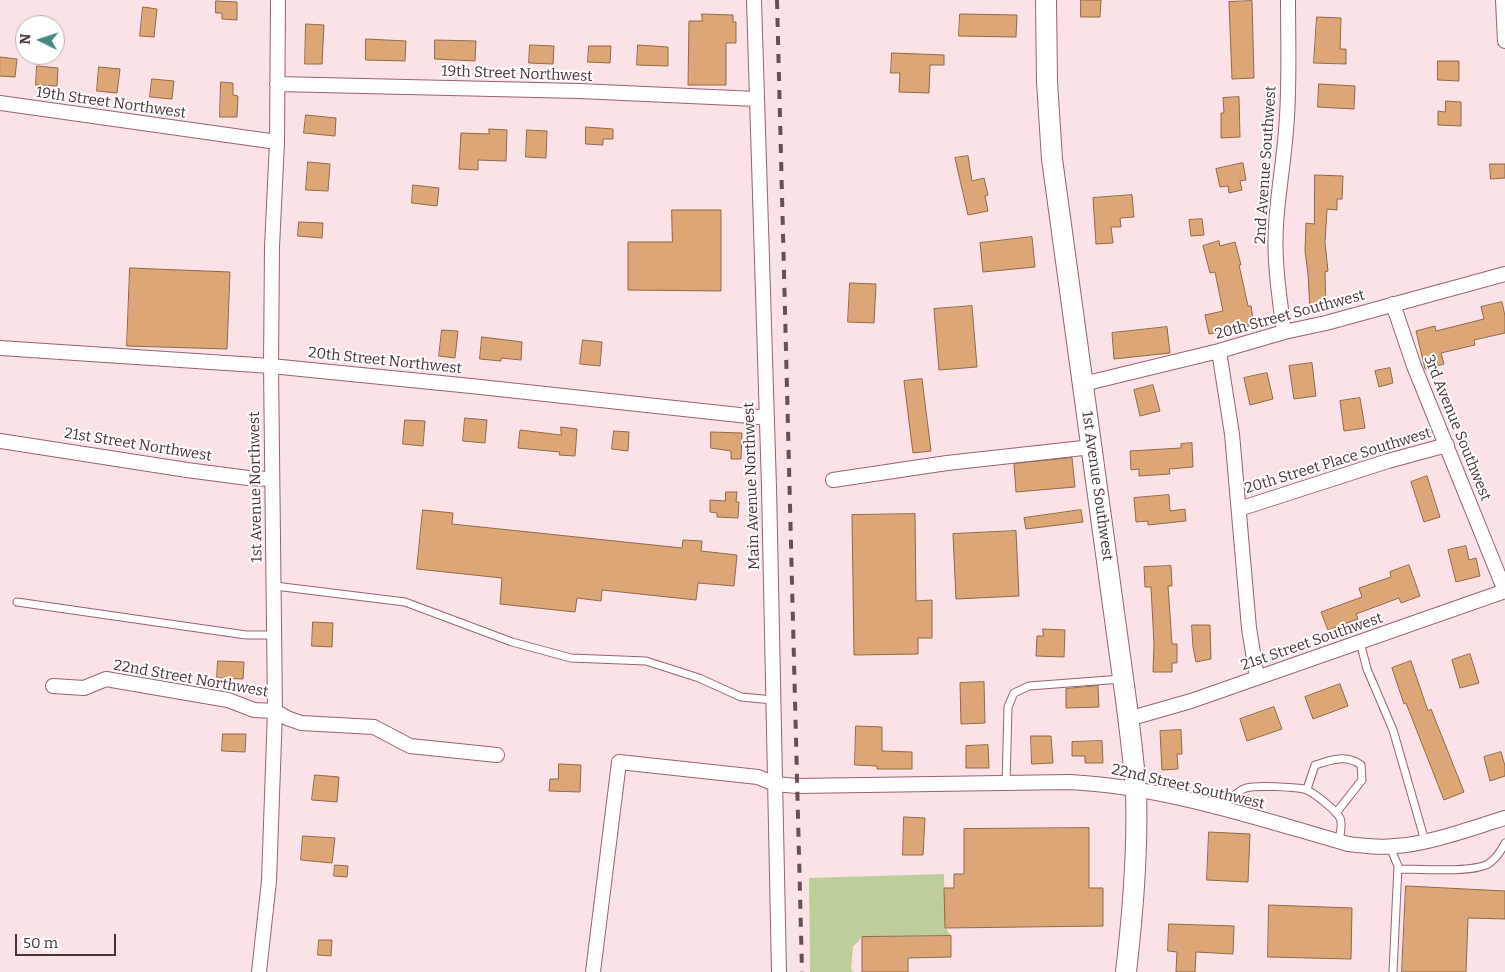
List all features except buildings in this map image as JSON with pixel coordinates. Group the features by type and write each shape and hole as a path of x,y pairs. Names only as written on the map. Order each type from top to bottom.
{"main road":[{"name":"1st Avenue Southwest","path":"1046,0 1048,115 1052,159 1123,679 1136,790 1135,885 1126,972"}],"street":[{"name":"1st Avenue Northwest","path":"259,972 269,881 275,711 276,635 271,366 272,247 277,142 278,0"},
{"name":"Main Avenue Northwest","path":"754,0 767,418 779,972"},
{"name":"2nd Avenue Southwest","path":"1284,332 1276,260 1276,242 1277,208 1286,130 1288,0"},
{"path":"1503,0 1505,41"},
{"name":"19th Street Northwest","path":"277,84 580,91 756,99"},
{"name":"19th Street Northwest","path":"0,103 277,142"},
{"name":"20th Street Southwest","path":"1083,384 1219,351 1505,274"},
{"name":"3rd Avenue Southwest","path":"1393,304 1414,366 1505,591"},
{"name":"20th Street Northwest","path":"0,348 271,366 767,418"},
{"path":"1219,351 1232,434 1249,628 1257,678"},
{"name":"21st Street Northwest","path":"0,440 196,471 248,478 272,479"},
{"name":"20th Street Place Southwest","path":"1239,509 1388,461 1447,445"},
{"path":"833,480 947,463 1092,447"},
{"name":"21st Street Southwest","path":"1128,719 1182,704 1505,591"},
{"name":"22nd Street Northwest","path":"53,686 84,688 106,679 228,700 254,710 275,711 301,723 374,728 410,746 497,755"},
{"path":"593,972 619,762 758,777 775,784"},
{"name":"22nd Street Southwest","path":"775,784 797,786 1070,782 1103,784 1172,796 1367,847 1425,841 1505,818"}],"lane":[{"path":"275,586 405,602 512,642 571,658 646,661 699,678 742,697 773,700"},
{"path":"17,602 246,635 276,635"},
{"path":"1360,642 1367,669 1393,730 1425,841"},
{"path":"1006,784 1008,707 1014,693 1029,686 1123,679"},
{"path":"1307,789 1315,765 1337,758 1347,758 1361,765 1362,780 1336,812"},
{"path":"1222,808 1233,796 1246,788 1307,789 1330,806 1340,817 1339,841"},
{"path":"1398,869 1469,868 1488,864 1500,853 1505,843"},
{"path":"1390,846 1398,869 1393,972"}],"green space":[{"path":"944,874 945,927 951,936 862,937 853,947 851,969 854,972 810,972 809,878"}],"railway":[{"path":"777,0 802,972"}]}
